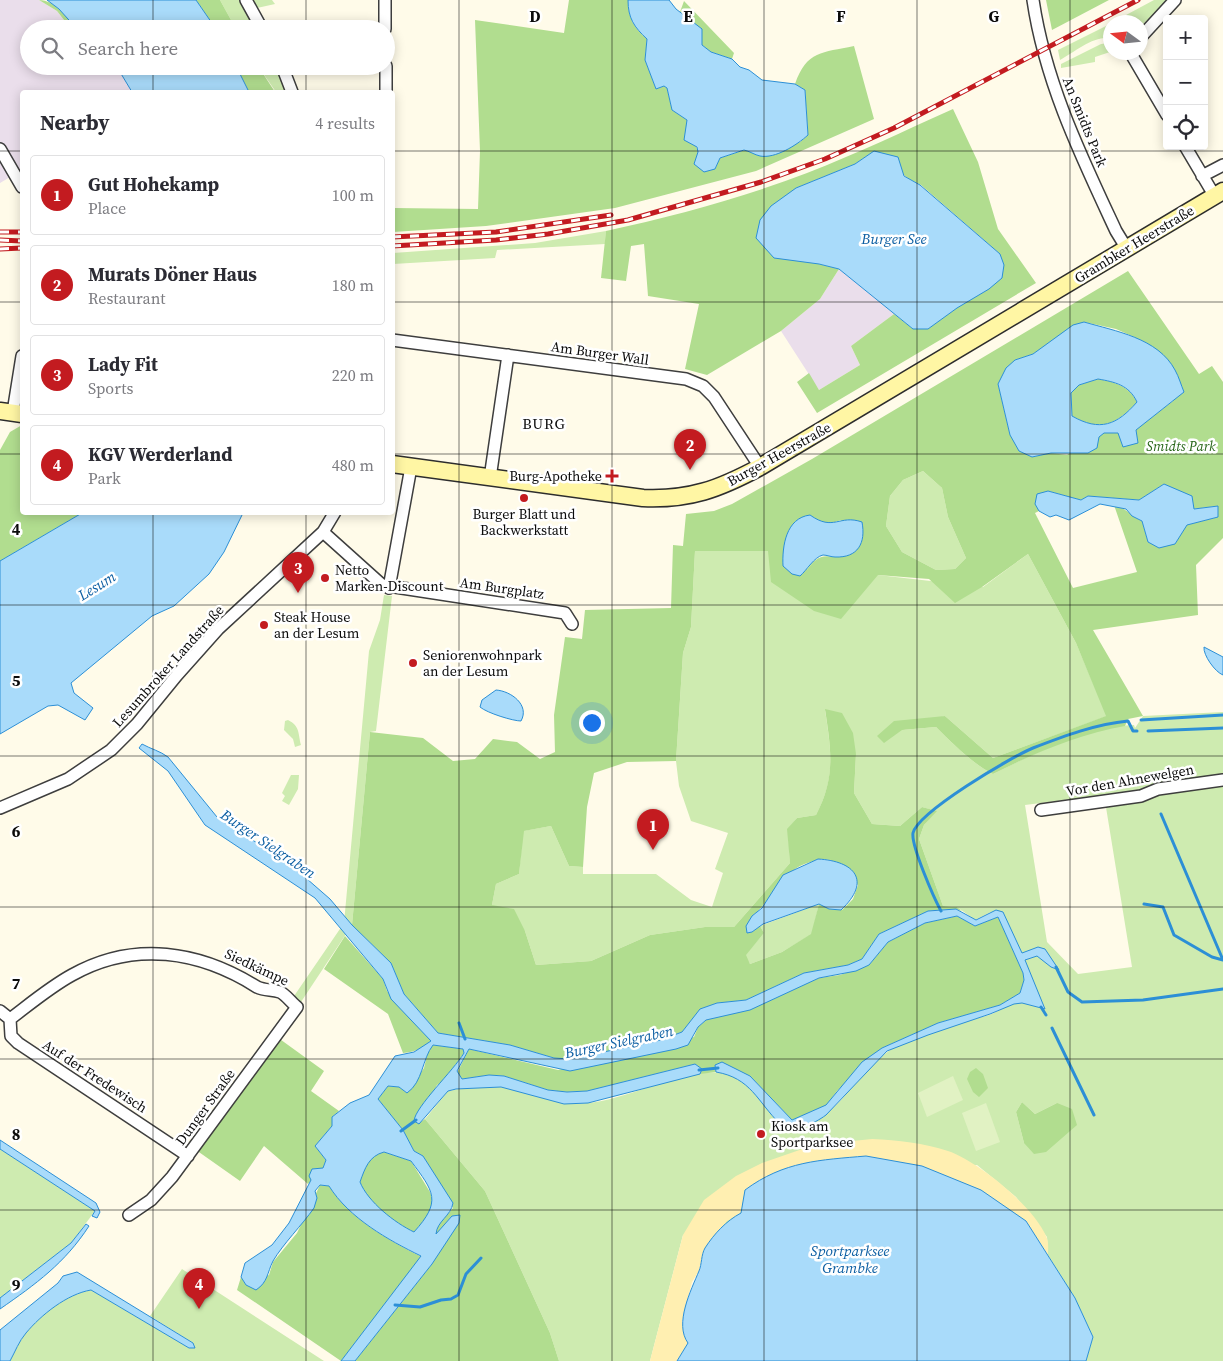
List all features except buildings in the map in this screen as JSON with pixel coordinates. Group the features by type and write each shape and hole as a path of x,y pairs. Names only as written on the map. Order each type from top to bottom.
{"main road":[{"name":"Grambker Heerstraße","path":"1045,298 1219,193"},
{"name":"Burger Heerstraße","path":"395,464 664,499 700,495 738,479 760,467 1045,298"}],"street":[{"path":"246,0 257,20"},
{"path":"385,0 385,20"},
{"name":"An Smidts Park","path":"1034,0 1044,54 1060,104 1108,215 1127,248"},
{"path":"1148,29 1175,0"},
{"path":"1135,60 1163,108"},
{"path":"285,75 291,90"},
{"path":"386,75 386,90"},
{"path":"0,149 20,184"},
{"path":"1187,150 1202,176 1219,193"},
{"path":"1202,176 1223,165"},
{"name":"Am Burger Wall","path":"395,340 686,379 703,386 714,397 760,467"},
{"path":"490,478 508,356"},
{"path":"12,412 20,367"},
{"path":"390,588 411,467"},
{"name":"Lesumbroker Landstraße","path":"0,808 68,780 111,750 137,724 218,629 323,532 333,515"},
{"name":"Am Burgplatz","path":"323,532 382,586 565,613 572,624"},
{"name":"Vor den Ahnewelgen","path":"1041,810 1141,796 1158,789 1223,780"},
{"name":"Siedkämpe","path":"10,1019 62,981 83,969 113,958 140,954 168,954 210,963 234,972 262,990 280,992 297,1007"},
{"name":"Dunger Straße","path":"129,1215 151,1200 188,1156 297,1007"},
{"path":"0,1011 10,1019"},
{"name":"Auf der Fredewisch","path":"10,1019 11,1036 18,1042 188,1156"}],"shaded area":[{"path":"0,0 39,0 57,11 64,20 20,20 20,75 122,75 131,90 20,90 20,171 0,183"},
{"path":"839,269 894,314 851,346 860,365 819,390 781,331 820,299"}],"green space":[{"path":"39,0 55,6 69,20 64,20 57,11"},
{"path":"196,0 220,0 231,20 210,20"},
{"path":"220,0 272,0 275,4 257,8 258,20 231,20"},
{"path":"569,0 628,0 629,12 633,22 647,39 645,60 656,89 664,86 667,88 672,110 687,120 698,152 715,169 720,158 745,150 761,156 800,142 808,135 805,90 795,84 805,65 811,59 824,52 854,46 874,119 756,171 615,208 486,226 395,232 395,208 478,209 480,151 475,20 564,33"},
{"path":"1046,0 1109,0 1052,30"},
{"path":"1154,0 1168,0 1148,19 1148,15 1126,15"},
{"path":"684,1 734,53 732,59 711,52 702,45 701,29 680,12"},
{"path":"1103,28 1103,38 1084,45 1060,60 1058,50"},
{"path":"1103,44 1103,54 1095,57 1095,62 1061,68 1061,64"},
{"path":"240,75 264,75 274,90 248,90"},
{"path":"264,75 282,75 288,90 275,90"},
{"path":"953,109 978,162 998,229 1036,283 817,413 797,382 809,373 819,390 860,365 851,346 894,314 913,329 928,329 956,308 1000,254 921,185 909,179 874,151 855,164 796,188 819,264 839,269 820,299 781,331 707,375 685,369 699,304 648,296 644,244 631,246 626,281 601,278 606,231 708,206 782,182 844,158"},
{"path":"606,231 605,244 497,250 495,258 395,264 395,253 535,243"},
{"name":"Smidts Park","path":"1128,271 1199,374 1212,366 1223,382 1223,538 1196,565 1198,615 1093,630 1143,716 1128,719 1125,726 1108,729 1058,745 993,774 956,747 936,727 902,730 884,743 877,736 894,721 945,716 993,758 1106,716 1076,643 1028,554 982,587 955,603 929,579 878,575 841,619 814,611 771,582 768,551 695,551 691,627 683,653 676,761 627,762 594,773 587,807 583,867 569,866 551,826 524,831 519,874 496,884 492,905 514,909 525,931 536,965 591,961 650,935 705,927 734,927 790,863 787,829 797,818 816,815 822,801 827,788 830,763 825,709 842,713 853,733 856,754 854,793 872,824 900,826 922,807 937,811 924,825 919,839 943,906 957,907 962,911 956,909 928,911 879,934 862,959 848,965 804,973 746,1000 717,1003 701,1009 682,1032 661,1040 570,1059 554,1058 510,1045 438,1033 404,994 391,963 352,925 370,732 423,738 453,761 475,759 493,739 517,742 540,759 555,752 554,715 565,637 582,639 585,610 671,608 673,545 683,546 686,514 714,511 732,504 812,459","holes":["1084,322 1116,329 1134,337 1173,401 1135,430 1138,442 1118,433 1104,433 1067,455 1051,453 1032,457 1010,435 998,384 1015,360 1033,354","923,471 942,488 948,517 966,558 955,569 936,570 902,552 886,526 890,496 903,480","1164,484 1193,509 1218,506 1218,517 1186,525 1175,544 1148,542 1142,521 1114,505 1137,572 1073,588 1035,513 1039,511 1048,491 1081,500 1088,496 1139,500","810,515 825,523 841,520 834,557 821,557 815,560 807,570","818,859 831,860 858,885 853,899 842,910 829,909 819,904 811,934 782,952 750,964 746,955 764,933 760,926 752,932 752,916 764,905 788,875 802,865"]},
{"path":"1098,379 1126,388 1137,402 1115,421 1099,425 1082,421 1072,416 1071,393 1079,385"},
{"path":"20,426 20,515 79,515 0,561 0,450 10,432"},
{"path":"923,471 942,488 948,517 966,558 955,569 936,570 902,552 886,526 890,496 903,480"},
{"path":"695,551 768,551 878,575 983,587 1028,554 1076,643 1107,716 993,758 945,716 902,730 936,727 956,747 993,774 1061,742 1079,736 1116,727 1134,725 1135,728 1143,716 1223,712 1223,1361 1086,1361 1093,1337 1075,1298 1048,1255 1047,1237 1016,1197 977,1165 683,1235 650,1361 559,1361 550,1333 485,1191 425,1119 448,1091 495,1086 554,1100 587,1103 604,1101 695,1074 728,1074 737,1077 753,1089 786,1129 805,1124 832,1109 886,1053 907,1041 989,1015 1013,1004 1027,1004 1043,1009 1025,963 991,912 975,920 957,907 943,906 919,839 924,825 936,811 922,807 900,826 872,824 854,793 856,754 825,710 830,764 827,789 822,802 816,815 797,818 788,829 790,863 734,927 705,927 650,935 591,961 536,965 525,931 492,905 496,884 519,874 523,831 551,826 569,866 583,867 583,874 656,874 691,900 712,907 723,873 715,869 728,833 691,821 679,786 676,761 683,653 691,627","holes":["1104,795 1132,967 1078,974 1047,942 1025,805","1022,1102 1035,1114 1057,1103 1024,1143 1016,1112"]},
{"path":"384,595 392,596 376,731 370,732 352,925 299,1005 292,999 344,923 369,651 380,620"},
{"path":"288,720 297,727 301,745 295,747 293,739 284,730 285,721"},
{"path":"291,775 299,775 298,789 289,805 282,801 285,796 282,793"},
{"path":"819,904 812,934 782,952 750,964 745,955 764,933 760,926"},
{"path":"957,916 975,926 998,917 1023,973 1024,980 1020,993 1000,1005 938,1023 882,1048 837,1091 826,1106 792,1120 750,1076 715,1065 716,1072 700,1074 702,1069 695,1064 587,1091 567,1092 548,1090 504,1076 489,1075 462,1079 457,1073 469,1049 558,1070 694,1037 698,1027 706,1020 819,978 840,975 869,965 888,942 925,923"},
{"path":"345,936 383,979 387,991 431,1041 428,1044 418,1050 403,1053 388,1014 324,969"},
{"path":"277,1037 324,1071 311,1091 339,1111 332,1117 332,1126 315,1146 326,1160 323,1168 308,1184 264,1146 240,1181 196,1150"},
{"path":"433,1045 463,1049 464,1053 443,1082 437,1085 419,1123 425,1119 485,1191 550,1333 559,1361 355,1361 432,1264 452,1216 436,1235 436,1227 453,1208 423,1156 414,1151 403,1130 378,1099 388,1086 399,1087 407,1093 424,1068 428,1051"},
{"path":"976,1068 983,1074 988,1088 979,1097 973,1092 967,1079 970,1072"},
{"path":"953,1076 963,1100 927,1117 918,1093"},
{"path":"1022,1102 1035,1114 1057,1103 1072,1109 1077,1125 1046,1152 1034,1154 1024,1143 1016,1112"},
{"path":"986,1103 1000,1142 976,1151 962,1113"},
{"path":"0,1149 95,1211 71,1243 0,1298"},
{"path":"384,1152 411,1161 430,1192 434,1204 429,1216 414,1232 382,1212 369,1197 360,1182 371,1159"},
{"path":"320,1185 329,1186 347,1208 370,1227 422,1257 341,1361 237,1290 241,1277 246,1285 269,1275 273,1262 297,1233"},
{"path":"182,1269 324,1361 10,1361 19,1343 39,1319 55,1306 82,1292 91,1290 189,1348 193,1343 150,1316"}],"sand":[{"path":"872,1139 930,1146 948,1151 974,1164 1004,1186 1040,1224 1047,1238 1048,1255 1026,1221 745,1190 741,1213 727,1221 704,1250 699,1271 692,1282 682,1322 688,1343 677,1361 650,1361 683,1235 704,1200 736,1176 762,1163 814,1145"}],"water":[{"path":"47,0 196,0 210,20 69,20"},
{"path":"628,0 669,0 676,9 702,29 702,45 711,52 732,59 740,67 749,70 762,80 795,84 805,90 808,135 792,147 772,155 760,156 744,150 720,158 715,169 704,172 694,164 698,152 697,147 684,140 687,120 672,110 667,88 664,86 656,89 645,60 647,39 633,22 629,12"},
{"path":"122,75 240,75 248,90 131,90"},
{"name":"Burger See","path":"874,151 898,157 904,176 920,185 1000,254 1004,265 1002,278 989,289 957,308 928,329 913,329 839,269 819,264 774,258 756,238 760,220 771,206 796,188 855,164"},
{"path":"1084,322 1135,337 1147,343 1167,359 1176,373 1184,392 1136,430 1138,443 1123,447 1118,433 1104,433 1099,437 1097,448 1088,453 1051,453 1032,457 1019,451 1010,435 998,384 1006,368 1015,360 1033,354 1073,325","holes":["1098,379 1121,385 1134,396 1137,402 1130,410 1108,424 1091,424 1072,416 1071,393 1079,385"]},
{"path":"1164,484 1192,496 1194,509 1218,506 1218,517 1187,525 1175,544 1159,548 1148,542 1142,521 1132,516 1126,509 1100,504 1069,520 1056,515 1050,517 1039,511 1035,504 1037,494 1048,491 1081,500 1088,496 1139,500"},
{"name":"Lesum","path":"79,515 242,515 224,552 209,574 174,606 152,616 71,683 74,693 93,708 85,720 58,705 48,706 0,734 0,561"},
{"path":"810,515 818,520 831,523 848,520 862,522 863,536 859,548 855,552 843,557 820,556 800,576 792,574 783,566 783,550 791,527 802,517"},
{"path":"1204,647 1223,657 1223,675 1210,663 1205,654"},
{"path":"496,690 508,693 518,700 523,710 521,721 488,712 480,707 482,700"},
{"path":"142,744 168,757 217,817 291,865 330,899 352,925 391,963 404,994 438,1033 510,1045 554,1058 570,1059 661,1040 682,1032 700,1009 717,1003 746,1000 804,973 848,965 862,959 879,934 928,911 956,909 976,920 996,910 1003,912 1022,953 1038,947 1045,949 1059,970 1051,967 1037,956 1025,960 1045,1009 1022,1003 1014,1004 887,1051 826,1115 815,1122 797,1128 785,1127 780,1124 746,1085 738,1079 716,1072 715,1065 722,1062 750,1076 792,1120 826,1105 862,1062 882,1048 938,1023 1000,1005 1020,993 1024,980 1023,973 998,917 975,926 957,916 925,923 888,942 869,965 856,971 819,978 750,1010 706,1020 698,1027 688,1045 676,1049 570,1071 469,1049 457,1071 462,1079 489,1075 504,1076 548,1090 567,1092 587,1091 695,1064 702,1069 700,1074 588,1103 564,1104 501,1087 456,1089 448,1091 419,1124 414,1121 421,1107 464,1053 463,1049 433,1045 416,1083 407,1093 399,1087 388,1086 378,1099 403,1130 414,1151 423,1156 453,1203 452,1208 437,1229 436,1234 452,1216 460,1215 459,1223 432,1264 355,1361 341,1361 421,1256 370,1227 337,1198 329,1186 320,1185 315,1191 317,1198 314,1208 277,1255 263,1284 256,1290 246,1285 241,1277 245,1263 272,1245 289,1223 311,1180 309,1176 312,1169 323,1168 326,1160 315,1146 332,1126 332,1117 350,1103 369,1095 395,1056 414,1052 431,1041 391,999 383,979 315,898 205,825 168,771 139,748","holes":["384,1152 411,1161 425,1181 432,1196 429,1212 414,1232 383,1211 369,1197 360,1182 368,1163 379,1154"]},
{"path":"818,859 842,864 850,868 855,874 856,890 841,910 829,909 819,904 763,924 752,932 747,933 746,926 752,916 762,908 783,875"},
{"path":"0,1140 96,1203 100,1212 97,1218 92,1216 95,1211 0,1149"},
{"name":"Sportparksee Grambke","path":"866,1156 922,1166 981,1190 1026,1221 1075,1298 1093,1337 1086,1361 677,1361 688,1343 684,1335 683,1317 705,1248 721,1228 741,1213 745,1190 760,1180 788,1168 818,1161"},
{"path":"86,1224 89,1226 60,1262 38,1282 0,1309 0,1298 71,1243"},
{"path":"77,1272 193,1343 195,1348 189,1348 91,1290 73,1296 55,1306 32,1326 19,1343 10,1361 0,1361 0,1330 58,1283 63,1276"}],"waterway":[{"path":"1141,720 1223,715"},
{"path":"941,911 933,895 913,840 913,833 931,812 947,799 987,773 1033,748 1080,731 1128,721 1133,731 1137,731"},
{"path":"1148,731 1223,728"},
{"path":"1161,814 1223,960"},
{"path":"1144,904 1163,907 1174,935 1212,957 1223,960"},
{"name":"Burger Sielgraben","path":"1056,967 1068,992 1082,1002 1143,1000 1223,989"},
{"path":"1041,1007 1046,1015"},
{"path":"459,1023 465,1039"},
{"path":"1052,1028 1094,1115"},
{"path":"699,1070 718,1068"},
{"path":"401,1131 416,1120"},
{"path":"395,1305 420,1307 441,1300 451,1299 458,1295 466,1274 481,1258"}],"railway":[{"path":"395,246 496,240 548,234 628,220 761,182 825,159 894,128 1138,0"},
{"path":"395,237 496,232 611,215"},
{"path":"0,232 20,232"},
{"path":"0,240 20,241"},
{"path":"0,249 20,248"}],"place":[{"name":"Murats Döner Haus","path":"690,470"},
{"name":"Burg-Apotheke","path":"612,476"},
{"name":"Burger Blatt und Backwerkstatt","path":"524,498"},
{"name":"Netto Marken-Discount","path":"325,578"},
{"name":"Lady Fit","path":"298,593"},
{"name":"Steak House an der Lesum","path":"264,625"},
{"name":"Seniorenwohnpark an der Lesum","path":"413,663"},
{"name":"Gut Hohekamp","path":"653,850"},
{"name":"Kiosk am Sportparksee","path":"761,1134"},
{"name":"KGV Werderland","path":"199,1309"}],"district":[{"name":"BURG","path":"544,424"}]}
